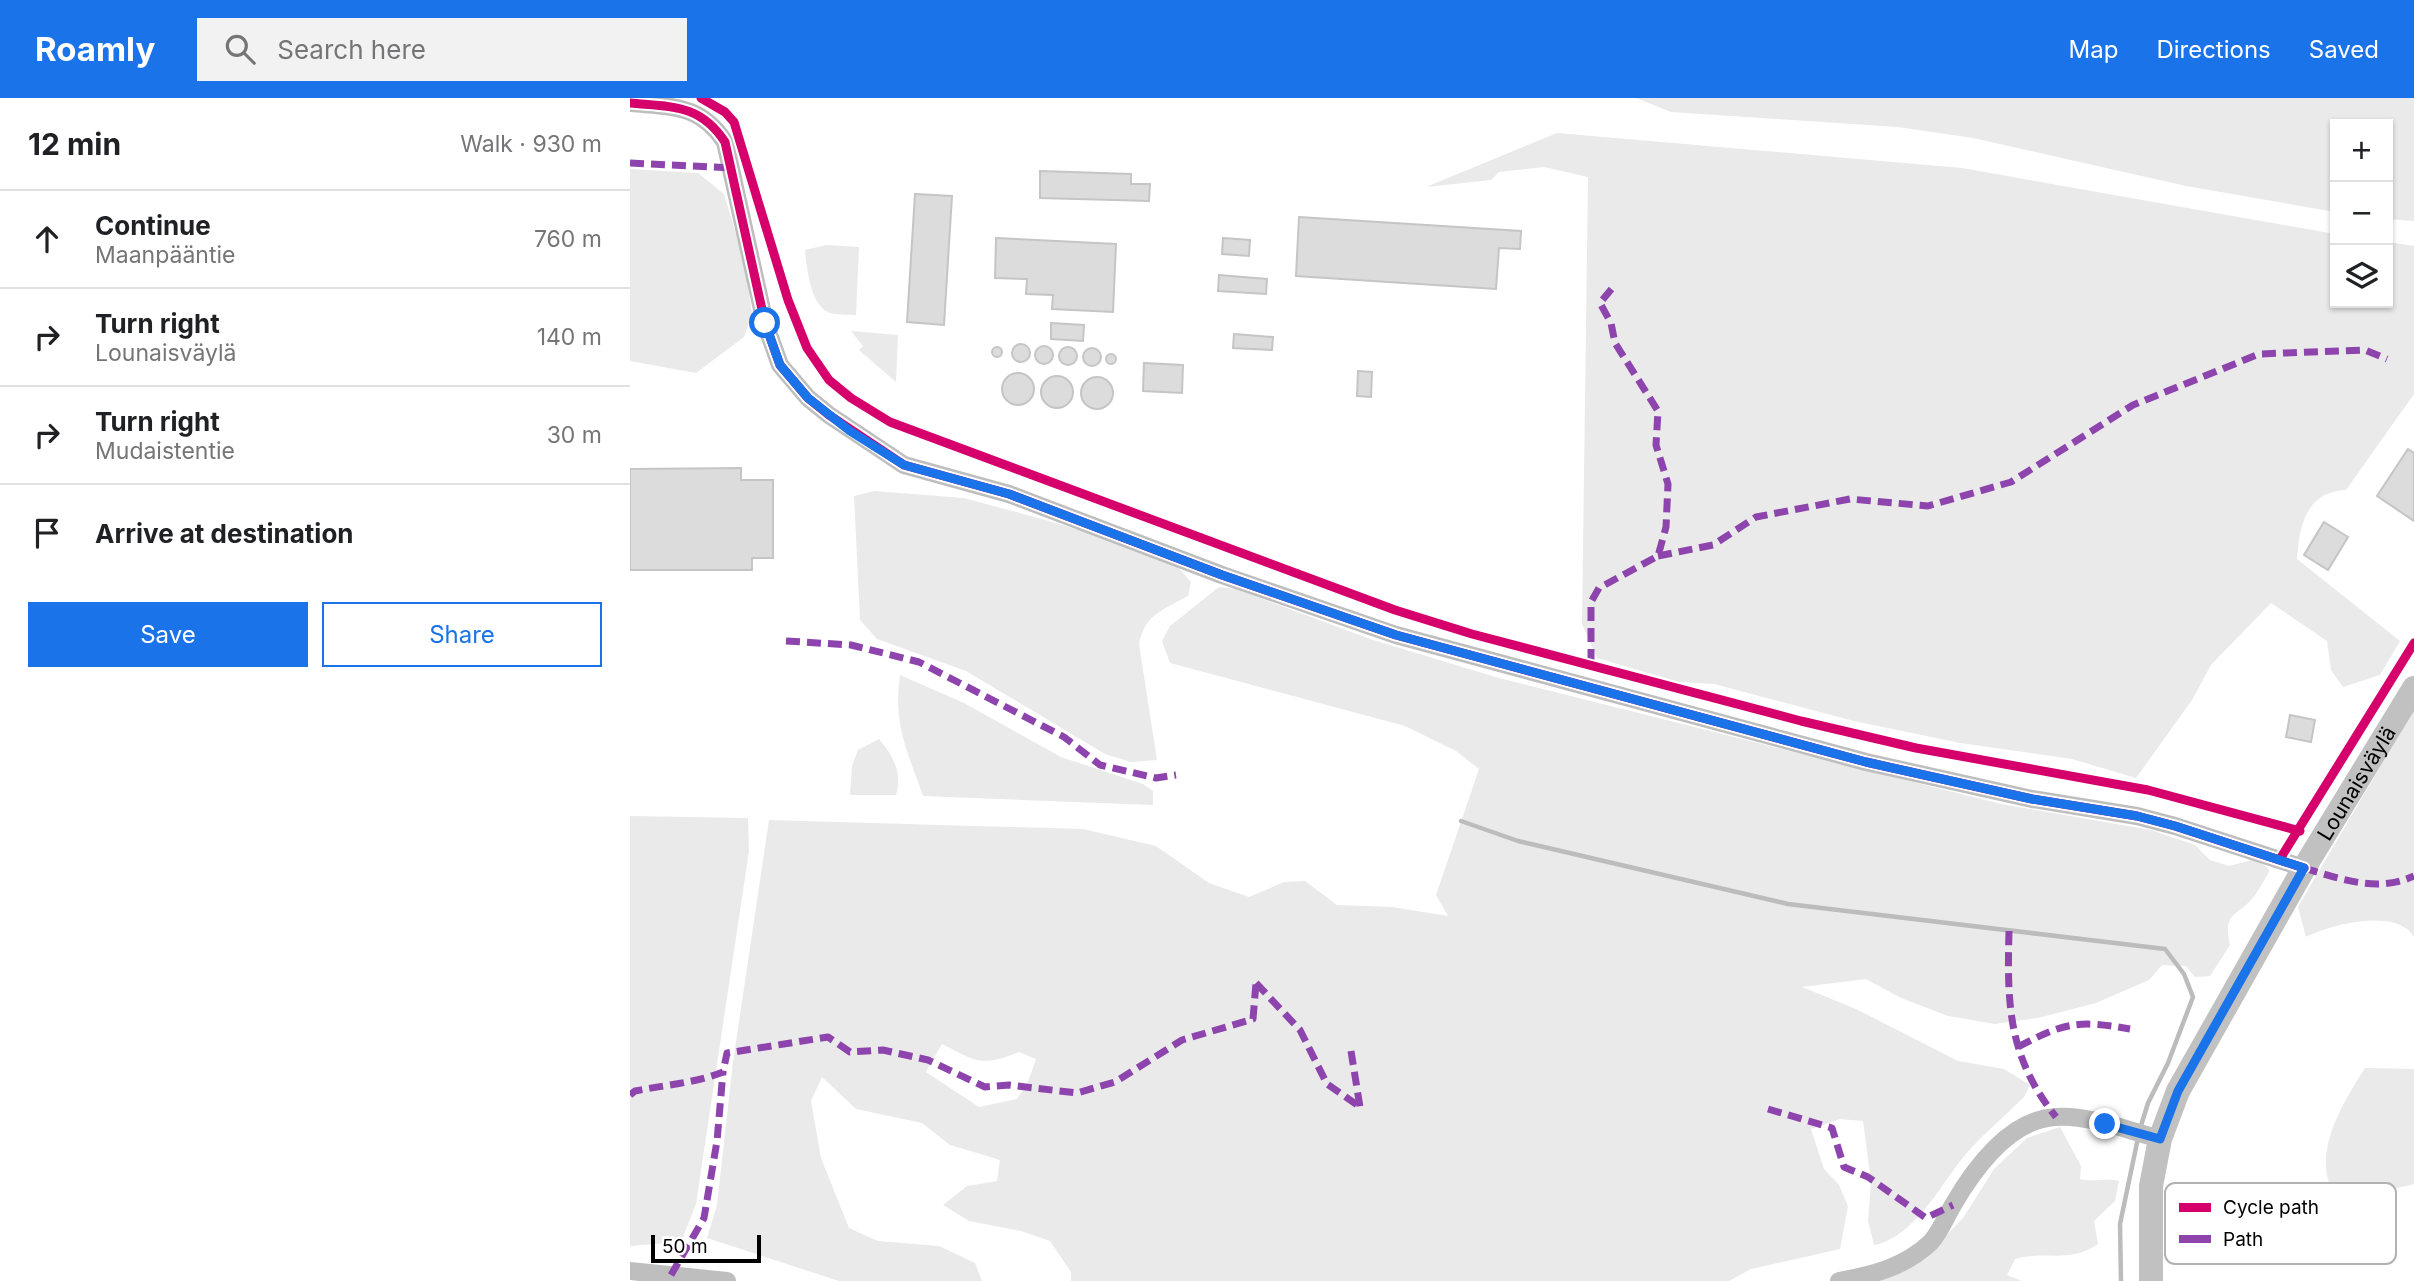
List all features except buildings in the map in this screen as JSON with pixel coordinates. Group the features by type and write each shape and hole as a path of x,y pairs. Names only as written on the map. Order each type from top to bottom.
{"street":[{"path":"630,103 693,112 715,128 725,142 765,323 780,365 808,398 829,415 904,465 1009,494 1222,575 1396,635 1866,762 2032,799 2162,822 2304,868"},
{"name":"Lounaisväylä","path":"2151,1281 2151,1186 2160,1139 2178,1091 2304,868 2414,688"},
{"path":"1839,1281 1874,1275 1906,1262 1933,1240 1974,1171 2008,1137 2034,1122 2056,1117 2105,1124 2160,1139"},
{"path":"630,1271 653,1277 727,1281"}],"shaded area":[{"path":"1636,98 2414,98 2414,221 2393,219 2393,119 2330,119 2330,211 2186,186 1973,138 1898,127 1671,112"},
{"path":"1557,133 1962,168 2330,233 2330,308 2393,308 2393,243 2414,246 2414,394 2346,490 2322,496 2314,503 2303,522 2297,559 2400,641 2380,675 2343,687 2331,670 2327,641 2271,603 2211,665 2192,700 2136,778 2072,759 1960,743 1854,721 1714,684 1679,682 1597,658 1582,624 1588,177 1544,167 1499,172 1491,180 1426,187"},
{"path":"630,169 698,173 724,194 744,260 752,314 744,337 696,373 630,361"},
{"path":"826,245 859,247 856,315 828,312 822,308 813,293 805,250"},
{"path":"851,331 898,335 896,382 859,350 863,346"},
{"path":"874,491 964,498 1134,547 1177,566 1191,582 1188,596 1156,614 1146,626 1139,644 1157,760 1131,762 1105,754 966,671 877,639 860,620 854,496"},
{"path":"1219,587 1236,589 1370,639 1499,678 2001,804 2151,830 2195,845 2210,860 2229,866 2256,859 2270,870 2255,895 2230,920 2230,945 2210,976 2195,977 2186,966 2162,965 2149,980 2096,1003 2038,1018 1995,1024 1948,1016 1901,998 1866,979 1802,987 1856,1009 1958,1061 2004,1069 2030,1085 2024,1097 1965,1155 1914,1221 1902,1232 1874,1245 1868,1221 1871,1181 1863,1121 1840,1119 1811,1129 1824,1169 1839,1185 1848,1206 1840,1249 1751,1269 1729,1281 1071,1281 1071,1272 1050,1241 1021,1231 969,1221 943,1205 967,1186 997,1181 1000,1160 950,1145 922,1123 856,1109 822,1077 811,1101 821,1158 849,1228 878,1241 939,1246 975,1263 982,1281 839,1281 707,1238 717,1205 733,1062 769,820 1083,829 1156,846 1209,883 1249,897 1284,882 1305,881 1337,905 1392,907 1448,916 1436,895 1479,769 1456,751 1405,726 1170,663 1162,641 1170,626","holes":["942,1044 979,1060 995,1060 1019,1052 1036,1059 1028,1082 1017,1099 979,1107 926,1072"]},
{"path":"900,675 964,703 1061,757 1143,784 1153,791 1153,805 923,796 900,723"},
{"path":"2414,709 2414,937 2405,928 2393,923 2363,921 2306,937 2298,907"},
{"path":"879,739 895,765 898,780 896,795 850,795 852,766 858,750"},
{"path":"630,816 748,818 749,851 696,1204 681,1242 630,1246"},
{"path":"2365,1068 2414,1069 2414,1184 2396,1188 2396,1183 2329,1183 2326,1154 2329,1139 2349,1094"},
{"path":"2060,1127 2081,1166 2080,1179 2119,1181 2115,1201 2094,1221 2098,1244 2077,1254 2015,1259 2007,1275 2022,1281 1861,1281 1931,1251 1963,1218 1994,1169 2027,1138"}],"waterway":[{"path":"1461,821 1518,841 1788,904 2165,949 2184,974 2193,997 2168,1063 2148,1103 2140,1129"},
{"path":"2121,1281 2120,1224 2138,1138"}],"marked path":[{"path":"630,163 732,168"},
{"path":"1591,663 1591,602 1599,588 1658,556 1666,527 1668,484 1656,445 1658,411 1615,343 1611,323 1600,303 1614,286"},
{"path":"1658,556 1713,545 1756,517 1850,499 1928,506 2011,482 2133,405 2259,354 2365,350 2387,359"},
{"path":"786,641 851,645 919,662 1064,737 1100,765 1156,778 1176,775"},
{"path":"2304,868 2345,880 2373,884 2400,881 2414,876"},
{"path":"2009,931 2010,1006 2014,1029 2028,1073 2056,1117"},
{"path":"1256,983 1300,1030 1327,1084 1360,1107"},
{"path":"630,1095 635,1091 723,1072 727,1053 828,1037 850,1052 883,1050 928,1060 985,1087 1009,1085 1077,1093 1115,1082 1182,1040 1253,1019 1256,983"},
{"path":"2018,1047 2048,1032 2072,1025 2097,1024 2130,1029"},
{"path":"1351,1051 1360,1107"},
{"path":"671,1275 704,1218 717,1141 723,1072"},
{"path":"1768,1109 1832,1128 1844,1167 1868,1177 1926,1218 1953,1205"}],"cycle path":[{"path":"701,98 725,112 734,122 788,300 807,348 829,380 851,398 890,422 1395,610 1472,634 1801,721 1916,748 2148,790 2300,831"},
{"path":"630,103 672,107 695,114 706,120 725,142 765,323 780,365 808,398 829,415 904,465 1009,494 1222,575 1396,635 1866,762 2032,799 2137,816 2304,868"},
{"path":"2280,859 2414,643"}],"route":[{"path":"765,323 780,365 808,398 874,447 904,465 929,474 972,482 1009,494 1222,575 1396,635 1866,762 2032,799 2137,816 2304,868 2178,1091 2160,1139 2105,1124"}]}
